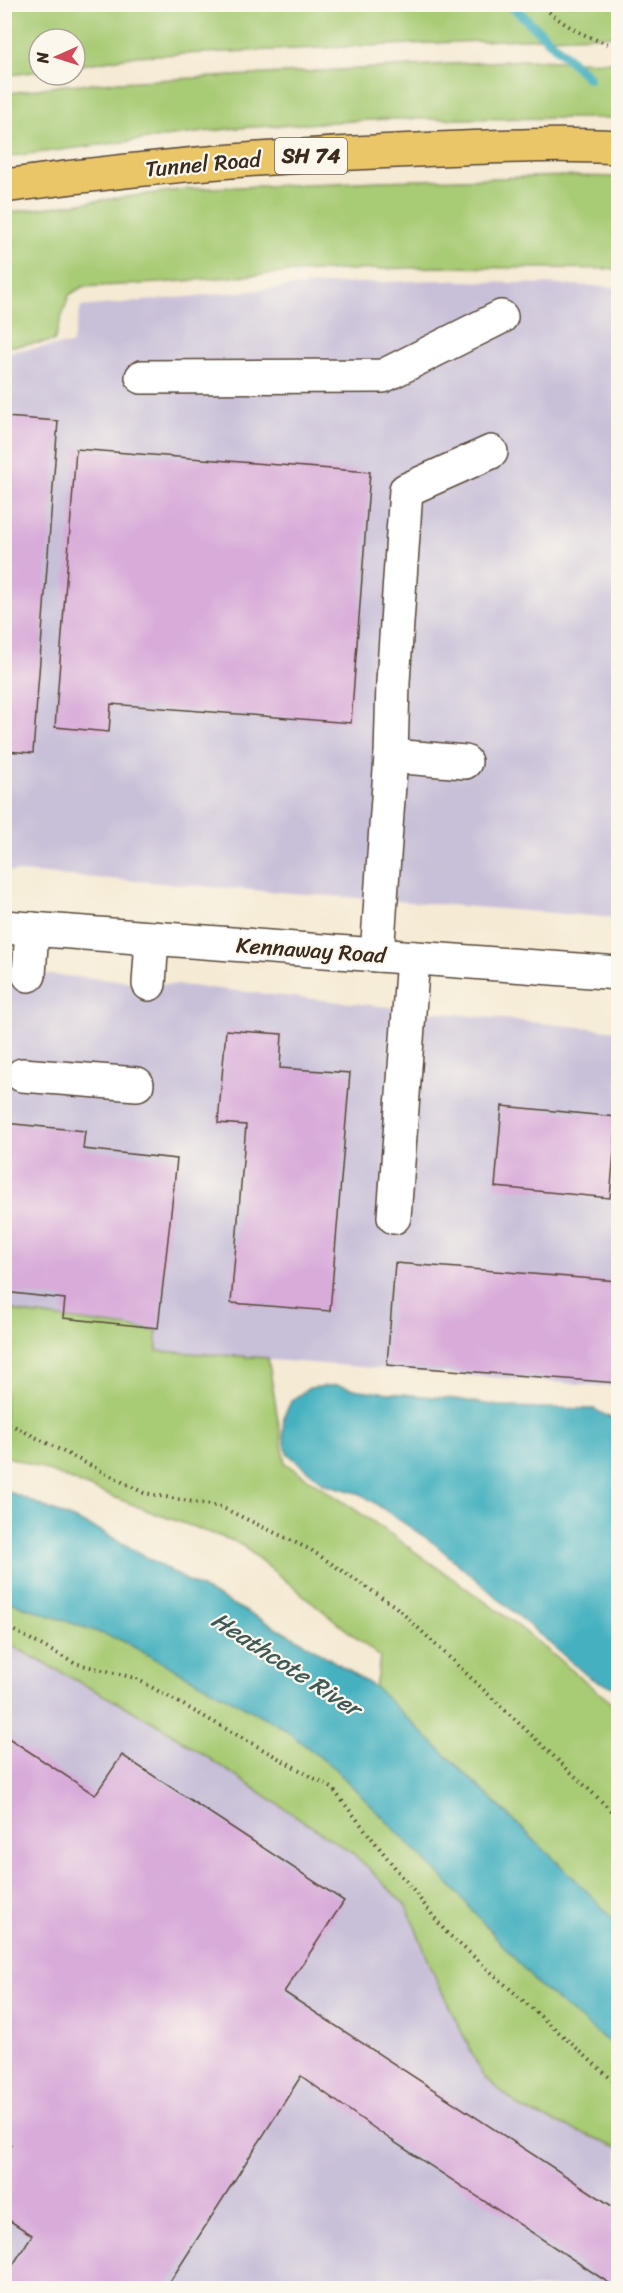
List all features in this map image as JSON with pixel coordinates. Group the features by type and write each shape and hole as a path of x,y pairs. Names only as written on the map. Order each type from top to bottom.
{"highway":[{"name":"Tunnel Road","path":"4,186 236,160 483,147 618,147"}],"street":[{"path":"142,377 383,376 501,317"},
{"path":"377,955 392,756 393,682 406,490 491,452"},
{"path":"392,756 465,762"},
{"path":"18,928 29,975"},
{"name":"Kennaway Road","path":"18,928 618,973"},
{"path":"148,984 152,938"},
{"path":"394,1217 412,958"},
{"path":"22,1074 137,1084"}],"path":[{"path":"540,4 550,14 589,39 618,47"},
{"path":"4,1421 144,1493 221,1507 311,1550 396,1607 618,1816"},
{"path":"4,1625 74,1663 135,1678 332,1788 446,1932 618,2085"}],"shaded area":[{"path":"439,280 618,287 618,918 5,871 4,352 72,344 81,307 311,285"},
{"path":"4,971 190,986 618,1031 618,1387 157,1351 157,1332 24,1313 5,1307"},
{"path":"4,1642 157,1724 355,1855 407,1907 436,1979 483,2076 524,2110 618,2147 618,2288 5,2288"}],"green space":[{"path":"5,4 618,5 618,35 135,56 87,64 87,27 27,27 27,73 5,76"},
{"path":"524,60 618,62 618,118 386,119 236,128 5,157 5,94 51,87 87,87 87,84"},
{"path":"571,176 618,177 618,269 438,267 292,272 82,287 69,295 54,341 5,347 5,213 187,189"},
{"path":"4,1307 24,1313 157,1331 157,1351 268,1358 285,1463 375,1523 512,1621 618,1708 618,1924 581,1885 375,1687 380,1657 239,1543 5,1456"},
{"path":"4,1600 121,1640 280,1726 334,1768 452,1887 537,1984 618,2050 618,2147 524,2110 483,2076 436,1979 407,1907 355,1855 157,1724 5,1642"}],"water":[{"path":"337,1385 359,1390 456,1399 504,1407 594,1409 618,1422 618,1689 590,1678 435,1544 361,1494 325,1484 287,1453 283,1433 284,1415 292,1400 309,1388"},
{"name":"Heathcote River","path":"5,1490 101,1531 188,1581 298,1639 375,1687 581,1885 618,1924 618,2050 537,1984 452,1887 334,1768 280,1726 121,1640 5,1600"}],"building":[{"path":"5,417 58,421 33,753 5,751"},
{"path":"76,449 370,472 351,723 111,704 109,732 55,727"},
{"path":"226,1030 282,1034 280,1068 350,1073 330,1311 231,1303 246,1125 218,1123"},
{"path":"502,1106 617,1117 610,1198 495,1187"},
{"path":"4,1123 85,1131 83,1149 177,1159 158,1328 63,1318 65,1299 4,1292"},
{"path":"395,1263 618,1281 618,1383 387,1365"},
{"path":"4,1735 95,1795 122,1755 344,1901 284,1992 618,2210 618,2288 613,2288 615,2287 391,2140 301,2076 166,2288 4,2288 4,2279 32,2235 4,2217 4,2154 11,2145 4,2141"}],"waterway":[{"path":"510,4 589,78"}]}
